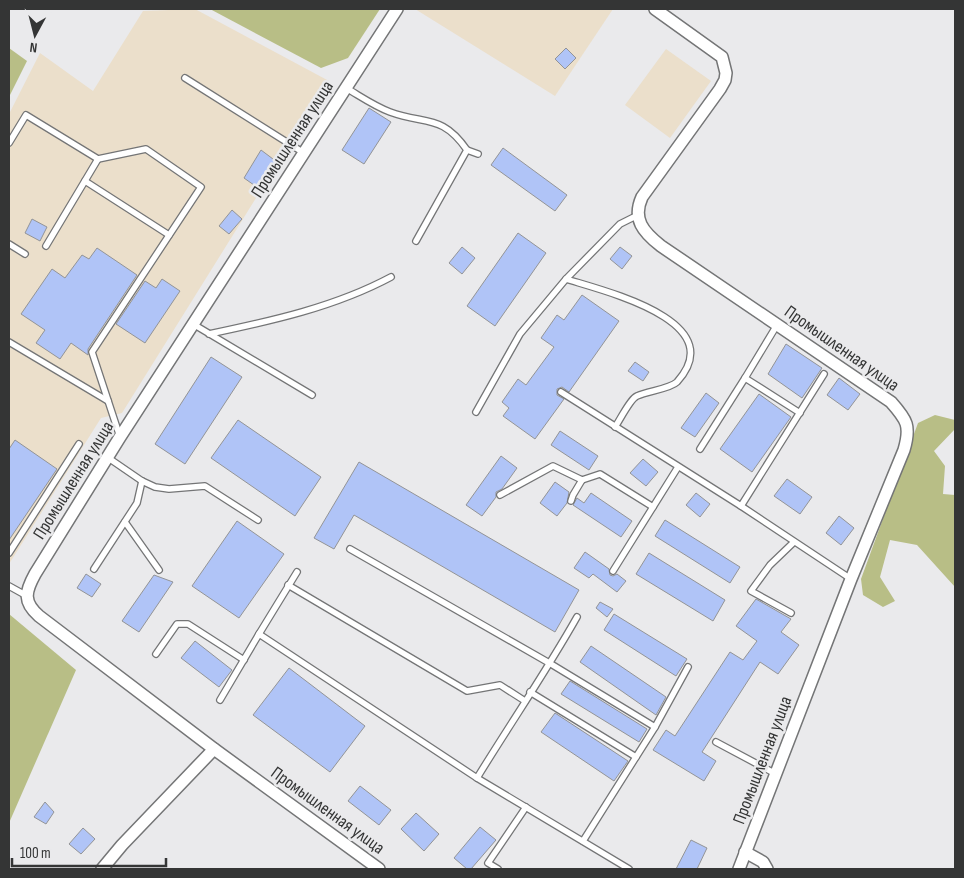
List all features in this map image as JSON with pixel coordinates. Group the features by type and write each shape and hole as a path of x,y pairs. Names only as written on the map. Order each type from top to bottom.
{"street":[{"name":"Промышленная улица","path":"379,869 214,749 39,616 28,603 27,596 30,582 120,437 397,9"},
{"path":"638,215 637,207 642,197 720,89 725,80 726,73 722,57 655,9"},
{"name":"Промышленная улица","path":"638,215 645,232 661,246 891,402 907,422 908,435 904,450 851,579 739,869"},
{"path":"102,869 122,845 214,749"},
{"path":"745,852 763,862 767,869"}],"lane":[{"path":"185,78 304,153"},
{"path":"346,88 393,113 427,120 443,126 457,136 467,150 478,154"},
{"path":"9,143 26,115 98,159 146,149 201,187 92,352 120,437"},
{"path":"416,241 467,150"},
{"path":"46,246 98,159"},
{"path":"85,181 169,235"},
{"path":"476,412 520,334 566,279 620,224 638,215"},
{"path":"9,244 25,254"},
{"path":"209,334 270,321 331,302 391,278"},
{"path":"566,279 631,299 647,307 672,323 681,332 690,348 689,364 675,384 635,396 615,427"},
{"path":"193,324 312,395"},
{"path":"700,449 777,325"},
{"path":"9,342 108,402"},
{"path":"741,506 824,374"},
{"path":"745,378 800,413"},
{"path":"561,392 741,506 851,579"},
{"path":"9,553 79,444"},
{"path":"108,457 142,481 155,487 169,489 205,486 258,520"},
{"path":"500,495 553,466 582,480"},
{"path":"612,571 678,467"},
{"path":"571,500 582,480 600,474 653,508"},
{"path":"94,569 137,504 142,481"},
{"path":"125,522 159,570"},
{"path":"791,614 751,590 770,565 794,542"},
{"path":"350,549 551,664 655,727"},
{"path":"220,700 297,572"},
{"path":"288,585 467,691 500,685 525,702"},
{"path":"9,586 27,596"},
{"path":"477,778 530,692 551,664 578,617"},
{"path":"156,654 177,624 188,624 244,660"},
{"path":"259,634 477,778 629,869"},
{"path":"583,841 655,727 688,667"},
{"path":"530,692 636,757"},
{"path":"716,742 776,774"},
{"path":"498,869 488,863 526,807"}],"shaded area":[{"path":"195,9 329,81 122,413 101,418 9,564 9,114 40,53 93,91 143,11"},
{"path":"415,9 613,9 555,96"},
{"path":"666,49 711,81 670,138 625,105"}],"green space":[{"path":"210,9 380,9 348,58 321,68"},
{"path":"9,48 27,61 9,97"},
{"path":"935,415 955,420 955,429 934,451 945,466 943,494 955,495 955,587 917,545 890,540 880,577 895,601 883,607 863,595 861,579 918,423"},
{"path":"9,614 76,670 9,823"}],"building":[{"path":"566,48 576,58 565,69 555,59"},
{"path":"369,108 391,122 364,164 342,150"},
{"path":"503,148 567,195 555,211 491,165"},
{"path":"261,150 281,165 261,190 244,178"},
{"path":"232,210 242,219 229,234 219,226"},
{"path":"32,219 47,227 40,241 25,233"},
{"path":"518,233 546,253 495,326 467,306"},
{"path":"462,247 475,258 462,274 449,263"},
{"path":"620,247 632,256 622,269 610,259"},
{"path":"97,248 137,275 88,349 88,355 71,343 60,359 36,343 45,330 21,314 52,269 65,278 82,255 89,259"},
{"path":"162,279 180,291 145,343 116,324 145,281 156,288"},
{"path":"582,295 619,321 569,392 562,387 557,389 557,395 564,399 535,439 503,416 509,408 502,402 518,379 526,385 554,347 541,338 557,315 564,320"},
{"path":"786,344 822,368 802,398 768,374"},
{"path":"211,357 242,377 185,464 155,444"},
{"path":"635,362 649,372 643,381 628,371"},
{"path":"839,378 860,394 848,410 827,395"},
{"path":"706,393 719,403 695,437 681,428"},
{"path":"759,394 791,417 752,472 720,449"},
{"path":"238,420 321,477 295,516 211,458"},
{"path":"560,431 598,456 589,470 551,445"},
{"path":"15,440 57,469 9,540 9,449"},
{"path":"501,456 517,468 502,489 496,492 496,497 482,516 466,505"},
{"path":"643,459 658,472 646,486 630,473"},
{"path":"359,462 579,590 555,632 354,515 334,549 314,538"},
{"path":"787,479 812,497 800,514 774,496"},
{"path":"555,482 569,492 567,503 557,516 540,503"},
{"path":"591,493 632,521 621,537 573,505 577,498 584,503"},
{"path":"696,493 710,504 700,517 686,505"},
{"path":"839,516 854,528 841,545 826,533"},
{"path":"665,520 740,567 730,583 655,536"},
{"path":"237,521 284,554 239,618 192,586"},
{"path":"585,552 609,569 610,575 617,574 626,581 617,592 593,574 589,578 574,568"},
{"path":"649,553 725,600 713,621 636,574"},
{"path":"86,574 101,584 92,597 77,588"},
{"path":"154,575 173,582 139,632 122,621"},
{"path":"756,599 791,619 781,632 799,645 778,674 760,662 702,752 716,761 704,781 653,750 666,730 675,736 730,652 743,660 757,641 736,626"},
{"path":"600,602 613,609 607,617 596,608"},
{"path":"614,614 687,659 676,676 604,630"},
{"path":"195,641 232,670 219,687 181,658"},
{"path":"591,646 666,697 656,715 580,662"},
{"path":"289,668 365,726 330,772 253,715"},
{"path":"570,681 647,729 639,742 561,694"},
{"path":"555,713 628,761 614,781 541,732"},
{"path":"360,786 391,810 379,825 348,801"},
{"path":"45,802 54,812 46,824 34,817"},
{"path":"416,813 439,834 424,851 401,829"},
{"path":"480,827 496,840 471,869 467,869 454,858"},
{"path":"83,828 95,839 81,854 69,844"},
{"path":"691,840 707,848 697,869 676,869"}]}
